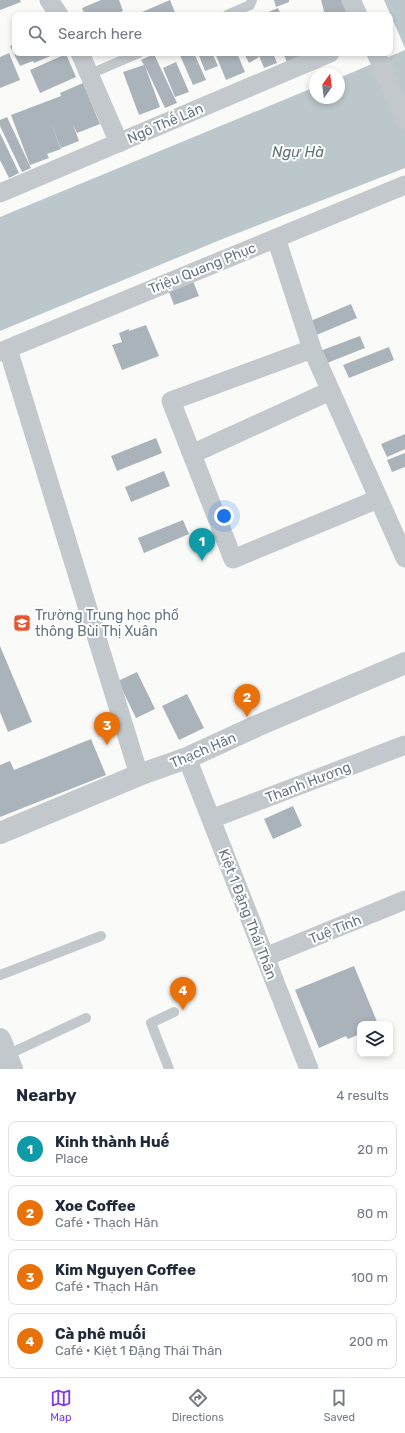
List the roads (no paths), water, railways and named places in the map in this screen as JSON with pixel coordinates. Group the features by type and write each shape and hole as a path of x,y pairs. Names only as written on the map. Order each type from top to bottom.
{"street":[{"path":"49,0 57,12"},
{"path":"351,0 357,12"},
{"path":"81,56 119,143"},
{"name":"Ngô Thế Lân","path":"0,193 323,56"},
{"path":"378,56 405,120"},
{"name":"Triệu Quang Phục","path":"4,350 405,185"},
{"path":"276,238 312,349 405,558"},
{"path":"312,349 171,402 233,559 378,500"},
{"path":"4,350 139,775"},
{"path":"192,454 330,391"},
{"name":"Thạch Hãn","path":"0,833 139,775 187,758 259,725 405,664"},
{"name":"Thanh Hương","path":"211,819 405,745"},
{"name":"Kiệt 1 Đặng Thái Thân","path":"187,758 309,1069"},
{"name":"Tuệ Tĩnh","path":"265,957 405,900"}],"lane":[{"path":"234,12 250,5 252,0"},
{"path":"90,74 132,56"},
{"path":"0,975 101,936"},
{"path":"169,1069 151,1023 174,1012"},
{"path":"6,1054 86,1018"}],"water":[{"path":"384,0 405,0 405,48 393,21 393,12 389,12"},
{"name":"Ngự Hà","path":"405,50 405,168 225,238 0,331 0,217 309,89 309,104 345,104 345,75"}],"place":[{"name":"Kinh thành Huế","path":"202,561"},
{"name":"Trường Trung học phổ thông Bùi Thị Xuân","path":"22,623"},
{"name":"Xoe Coffee","path":"247,717"},
{"name":"Kim Nguyen Coffee","path":"107,745"},
{"name":"Cà phê muối","path":"183,1010"}]}
